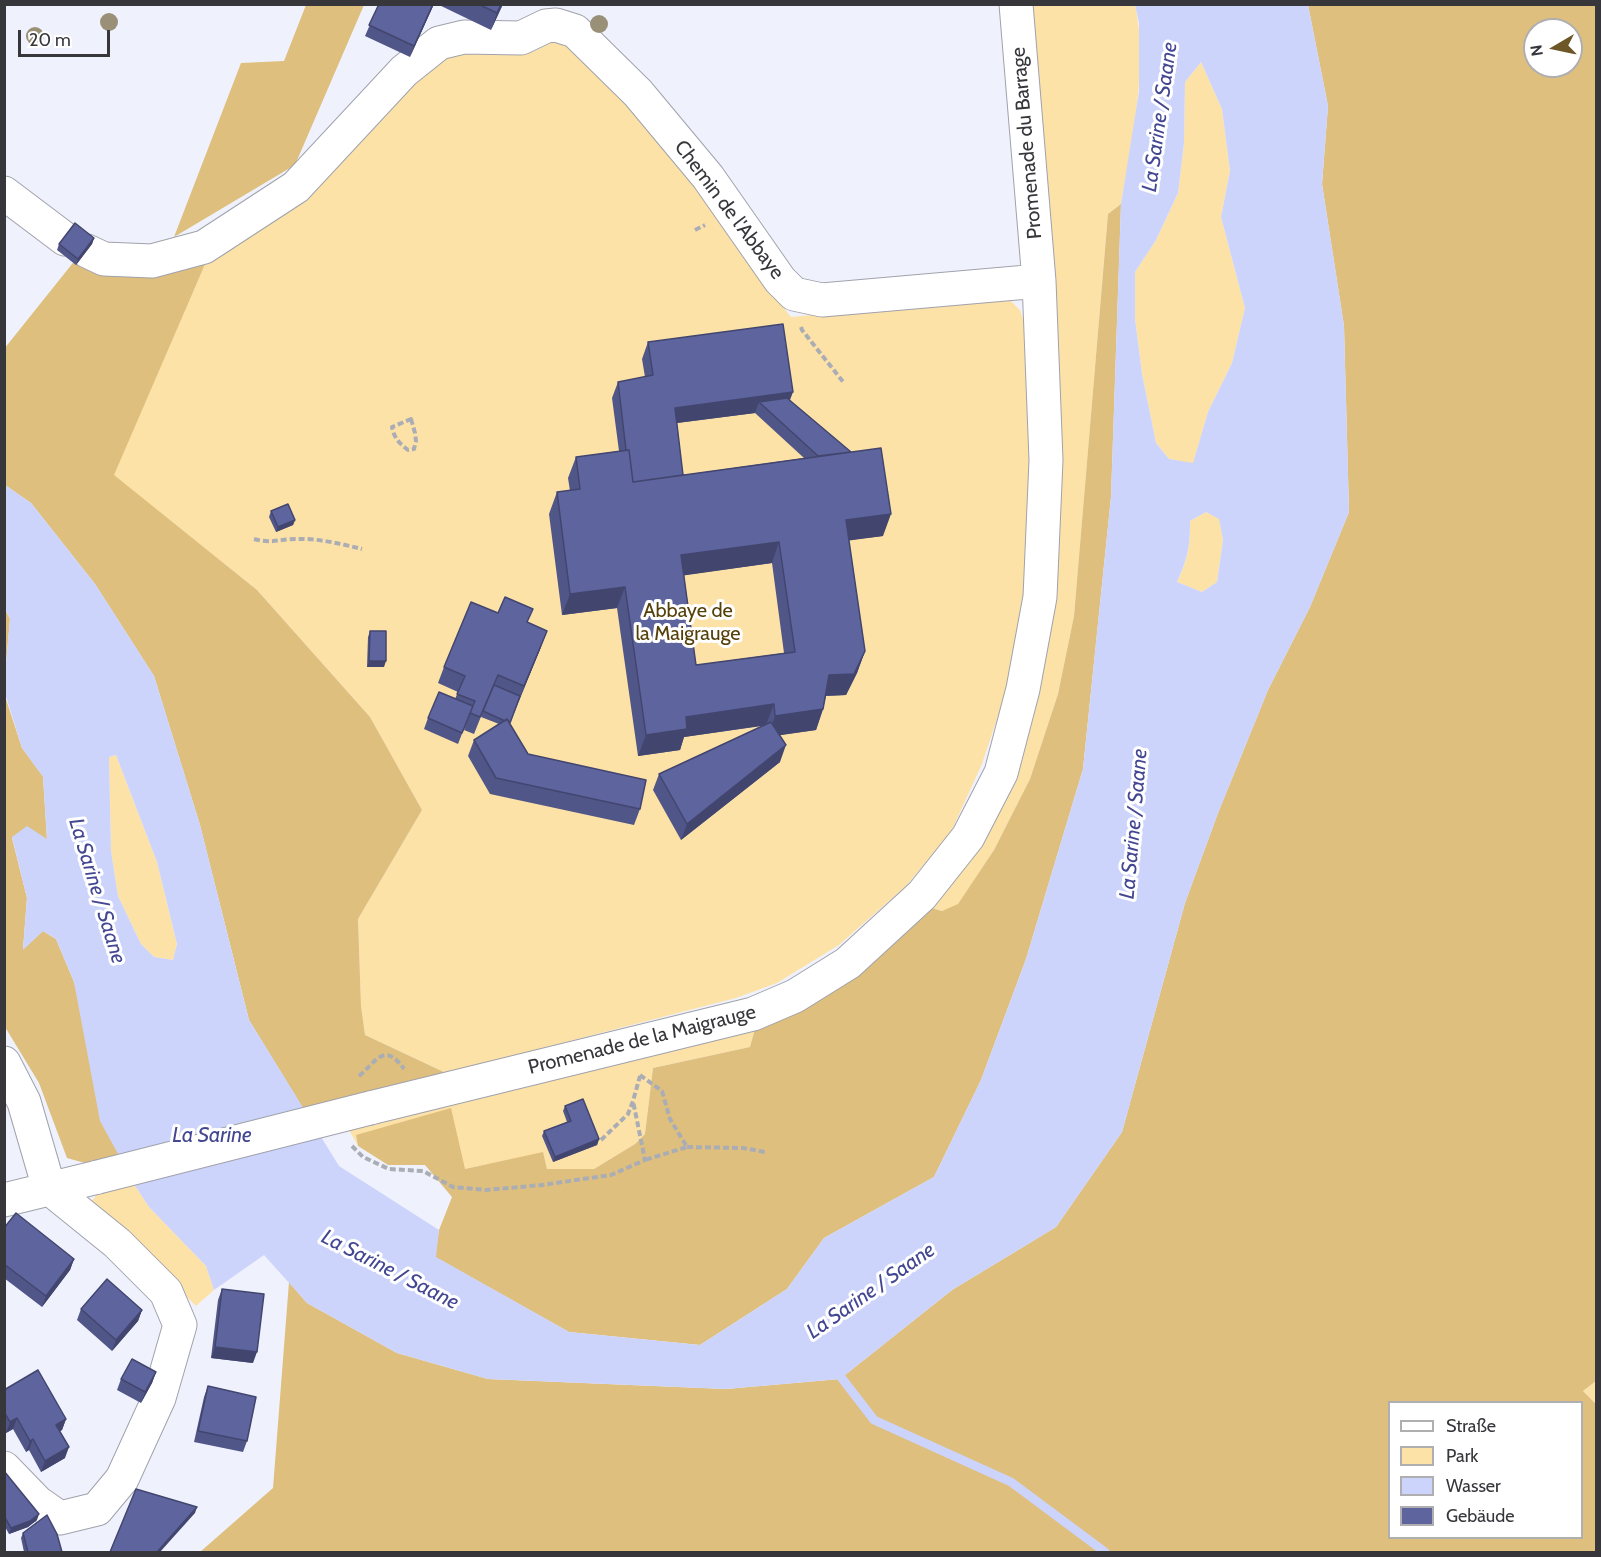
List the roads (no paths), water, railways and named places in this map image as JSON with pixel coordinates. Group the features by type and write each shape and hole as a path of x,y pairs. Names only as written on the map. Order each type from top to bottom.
{"street":[{"name":"Promenade du Barrage","path":"1016,4 1039,281"},
{"name":"Chemin de l'Abbaye","path":"4,193 76,245 104,259 152,261 204,247 296,187 404,71 439,43 464,37 521,38 532,19 546,26 556,25 575,31 638,93 708,177 780,280 794,294 822,300 1039,281"},
{"name":"Promenade de la Maigrauge","path":"4,1200 753,1014 795,996 848,963 922,896 968,837 1001,773 1023,689 1040,597 1046,460 1039,281"},
{"path":"4,1063 24,1102 50,1188 117,1244 166,1292 180,1325 159,1398 122,1479 97,1509 60,1518 37,1502 4,1468"}],"water":[{"name":"La Sarine","path":"1135,5 1308,5 1328,106 1322,184 1344,326 1349,512 1310,607 1268,690 1218,813 1185,903 1122,1132 1056,1227 952,1290 840,1379 726,1389 488,1379 397,1353 307,1303 264,1255 214,1290 206,1266 149,1207 130,1178 100,1121 74,982 56,939 43,931 23,950 27,898 12,837 27,826 47,839 43,777 22,748 5,693 10,619 5,609 5,485 31,503 95,584 154,676 200,825 249,1020 339,1166 439,1230 436,1257 569,1332 700,1345 787,1289 824,1238 934,1177 981,1080 1026,959 1083,769 1111,497 1121,204 1139,91 1139,23","holes":["1201,62 1222,109 1230,171 1221,217 1245,308 1232,363 1208,412 1193,463 1169,459 1156,443 1142,374 1135,319 1135,272 1156,240 1178,193 1184,143 1185,82","1206,512 1219,519 1223,540 1217,582 1202,592 1177,582 1188,552 1190,521","116,755 157,862 177,944 173,960 154,957 141,944 118,896 111,851 109,757"]}],"waterway":[{"path":"834,1368 874,1420 1011,1482 1105,1552"}],"water label":[{"name":"La Sarine / Saane","path":"1160,117"},
{"name":"La Sarine / Saane","path":"1134,824"},
{"name":"La Sarine / Saane","path":"97,891"},
{"name":"La Sarine / Saane","path":"390,1270"},
{"name":"La Sarine / Saane","path":"871,1291"}],"park label":[{"name":"Abbaye de la Maigrauge","path":"688,622"}]}
